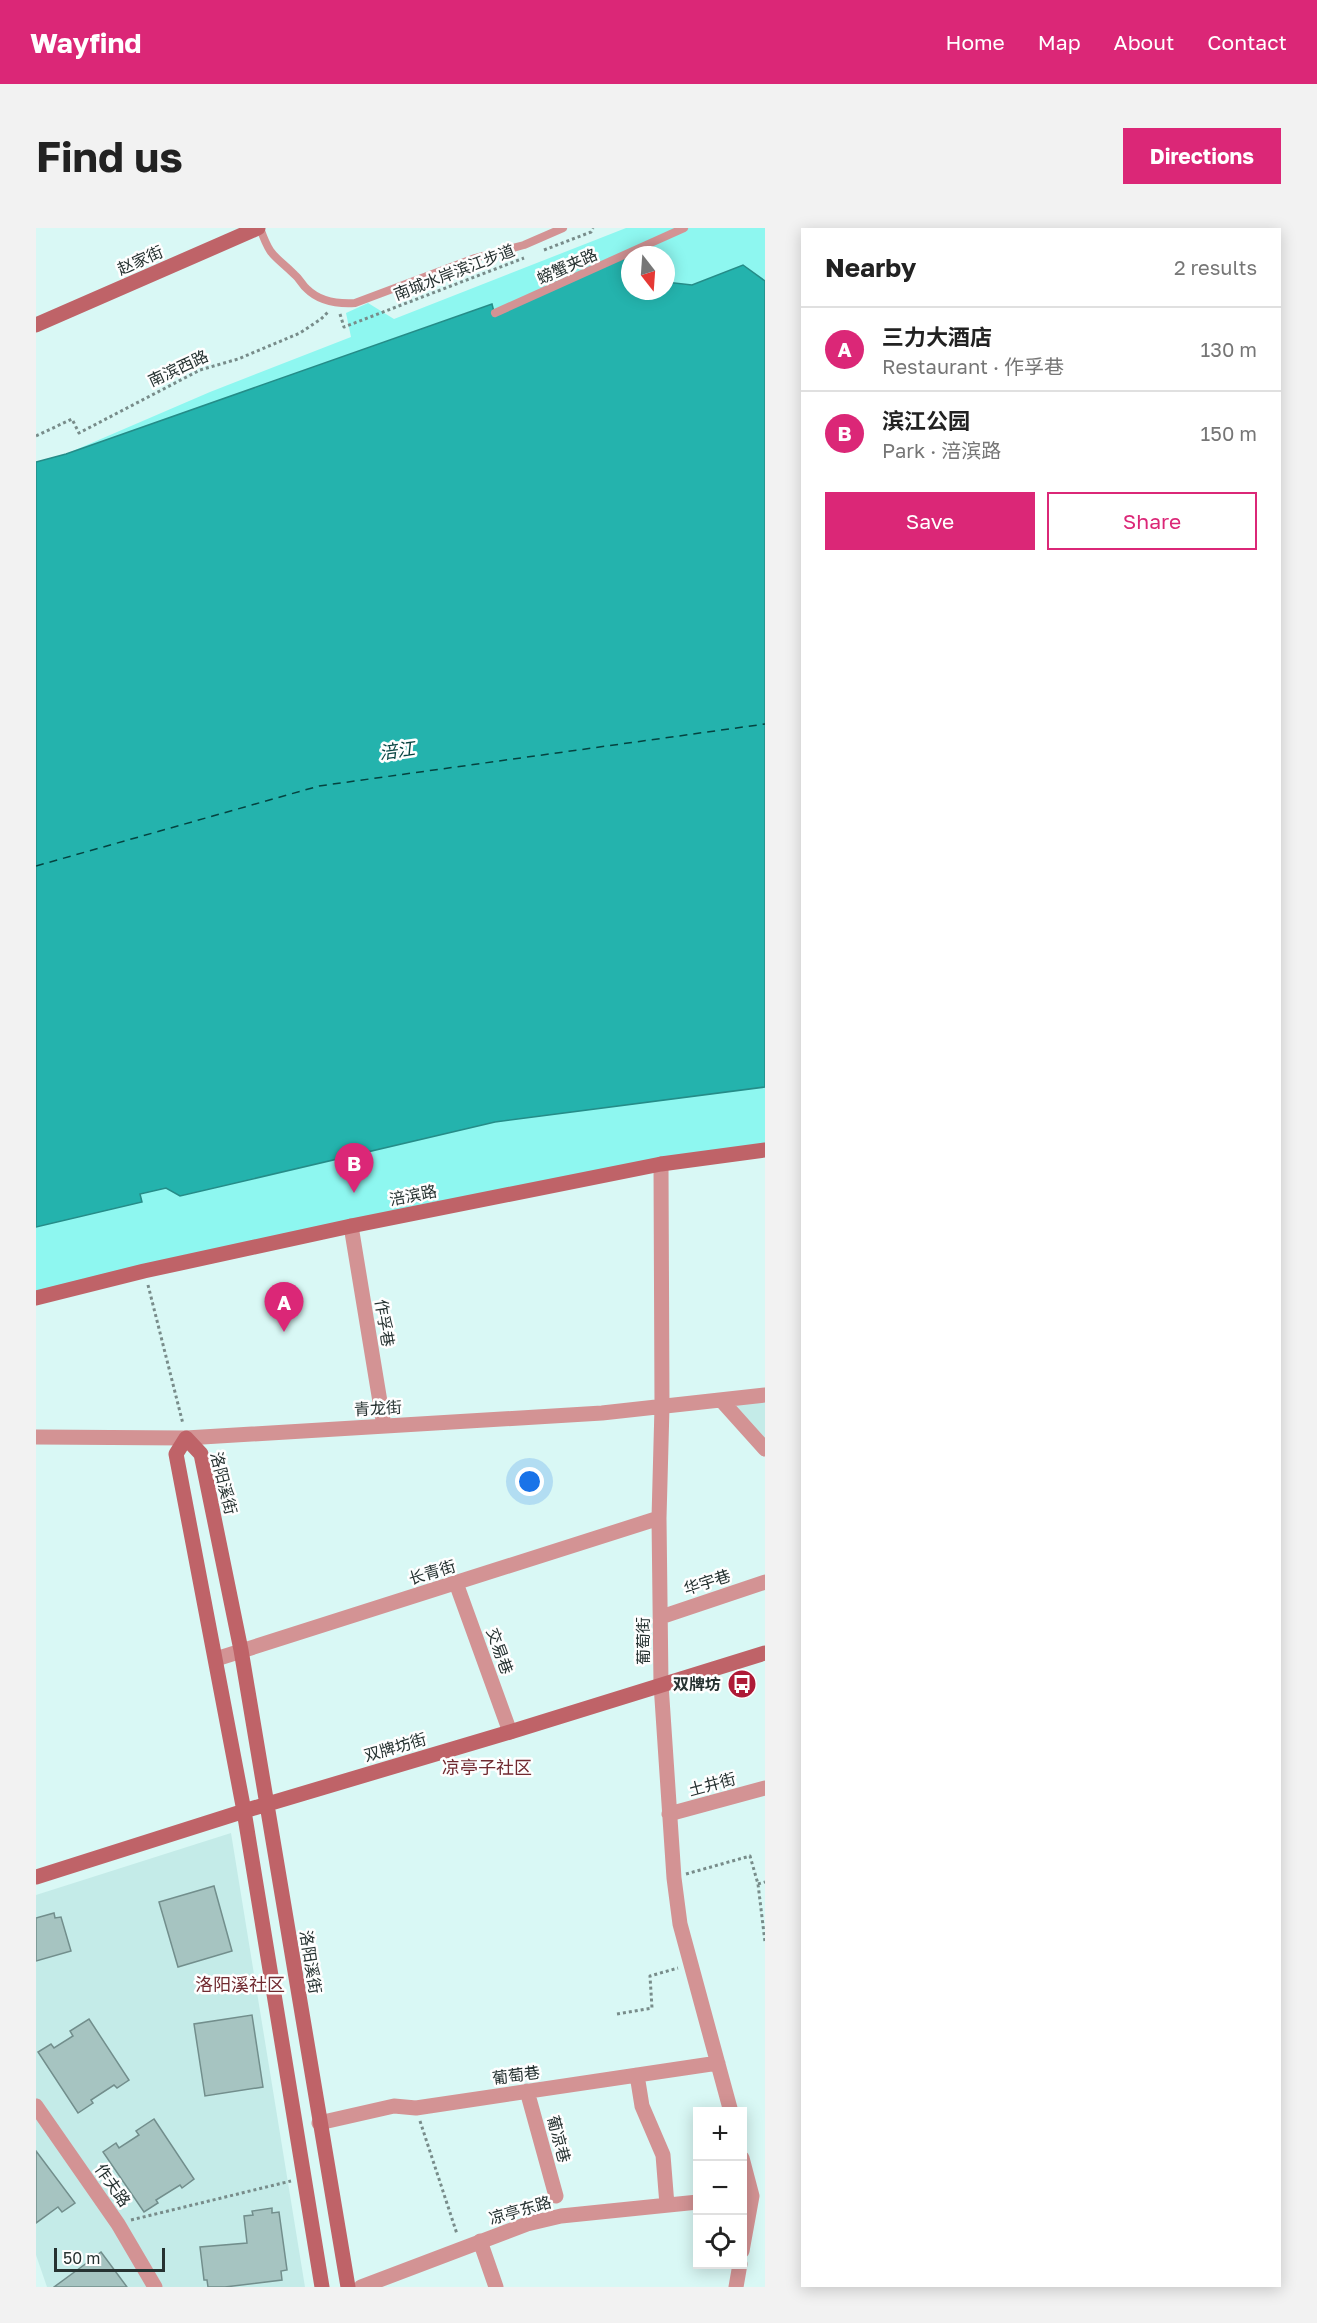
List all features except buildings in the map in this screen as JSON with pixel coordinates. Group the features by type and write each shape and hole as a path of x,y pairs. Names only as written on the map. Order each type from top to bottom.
{"street":[{"name":"赵家街","path":"36,326 259,228"},
{"name":"涪滨路","path":"36,1298 144,1271 351,1226 662,1164 765,1150"},
{"name":"葡萄街","path":"662,1164 662,1407 658,1518 661,1684 669,1814 680,1924 730,2107"},
{"name":"作孚巷","path":"351,1226 384,1426"},
{"name":"青龙街","path":"36,1437 186,1438 602,1413 765,1395"},
{"path":"721,1400 765,1449"},
{"name":"洛阳溪街","path":"186,1438 201,1454 241,1650 348,2287"},
{"path":"186,1438 176,1454 244,1811 322,2287"},
{"name":"长青街","path":"216,1659 658,1518"},
{"name":"华宇巷","path":"661,1617 765,1582"},
{"name":"交易巷","path":"456,1583 510,1732"},
{"name":"双牌坊街","path":"36,1877 244,1811 765,1653"},
{"name":"土井街","path":"669,1814 765,1788"},
{"name":"葡萄巷","path":"319,2123 394,2106 416,2108 718,2063"},
{"path":"637,2075 642,2106 663,2155 667,2205"},
{"name":"葡凉巷","path":"527,2091 556,2196"},
{"name":"作夫路","path":"36,2106 118,2224 155,2287"},
{"path":"743,2161 753,2196 747,2226"},
{"name":"凉亭东路","path":"361,2287 526,2224 561,2216 693,2202"},
{"path":"480,2241 496,2287"},
{"path":"736,2287 739,2269"}],"lane":[{"path":"259,228 273,257 296,276 307,290 336,304 355,303 475,258 524,245 563,228"},
{"name":"螃蟹夹路","path":"495,313 684,228"}],"path":[{"name":"南城水岸滨江步道","path":"537,252 591,232 593,228"},
{"name":"南城水岸滨江步道","path":"336,304 344,327 527,257"},
{"name":"南滨西路","path":"36,436 72,419 79,433 200,370 238,358 300,333 321,319 336,304"},
{"path":"144,1271 186,1438"},
{"path":"674,1878 750,1856 758,1884 765,1942"},
{"path":"758,1884 765,1882"},
{"path":"617,2014 652,2008 650,1976 691,1965"},
{"path":"416,2108 462,2248"},
{"path":"118,2224 304,2177"}],"shaded area":[{"path":"626,228 765,228 765,281 743,265 692,285 675,283 675,246 621,246 621,258 495,313 491,304 66,454 210,392 351,337 346,313 368,303 394,319"},
{"path":"765,1087 765,1150 661,1164 36,1298 36,1227 141,1202 139,1194 166,1188 181,1196 495,1122"},
{"path":"765,1395 765,1449 721,1400"},
{"path":"231,1833 305,2287 47,2287 36,2255 36,1895"}],"water":[{"name":"涪江","path":"620,257 621,300 675,300 675,283 692,285 743,265 765,281 765,1087 495,1122 180,1196 166,1188 140,1194 142,1202 36,1227 36,462 66,454 492,304 494,312"}],"ferry route":[{"path":"36,866 319,786 765,724"}],"place":[{"name":"滨江公园","path":"354,1193"},
{"name":"三力大酒店","path":"284,1332"},
{"name":"双牌坊","path":"742,1684"}],"district":[{"name":"凉亭子社区","path":"487,1768"},
{"name":"洛阳溪社区","path":"240,1985"}]}
